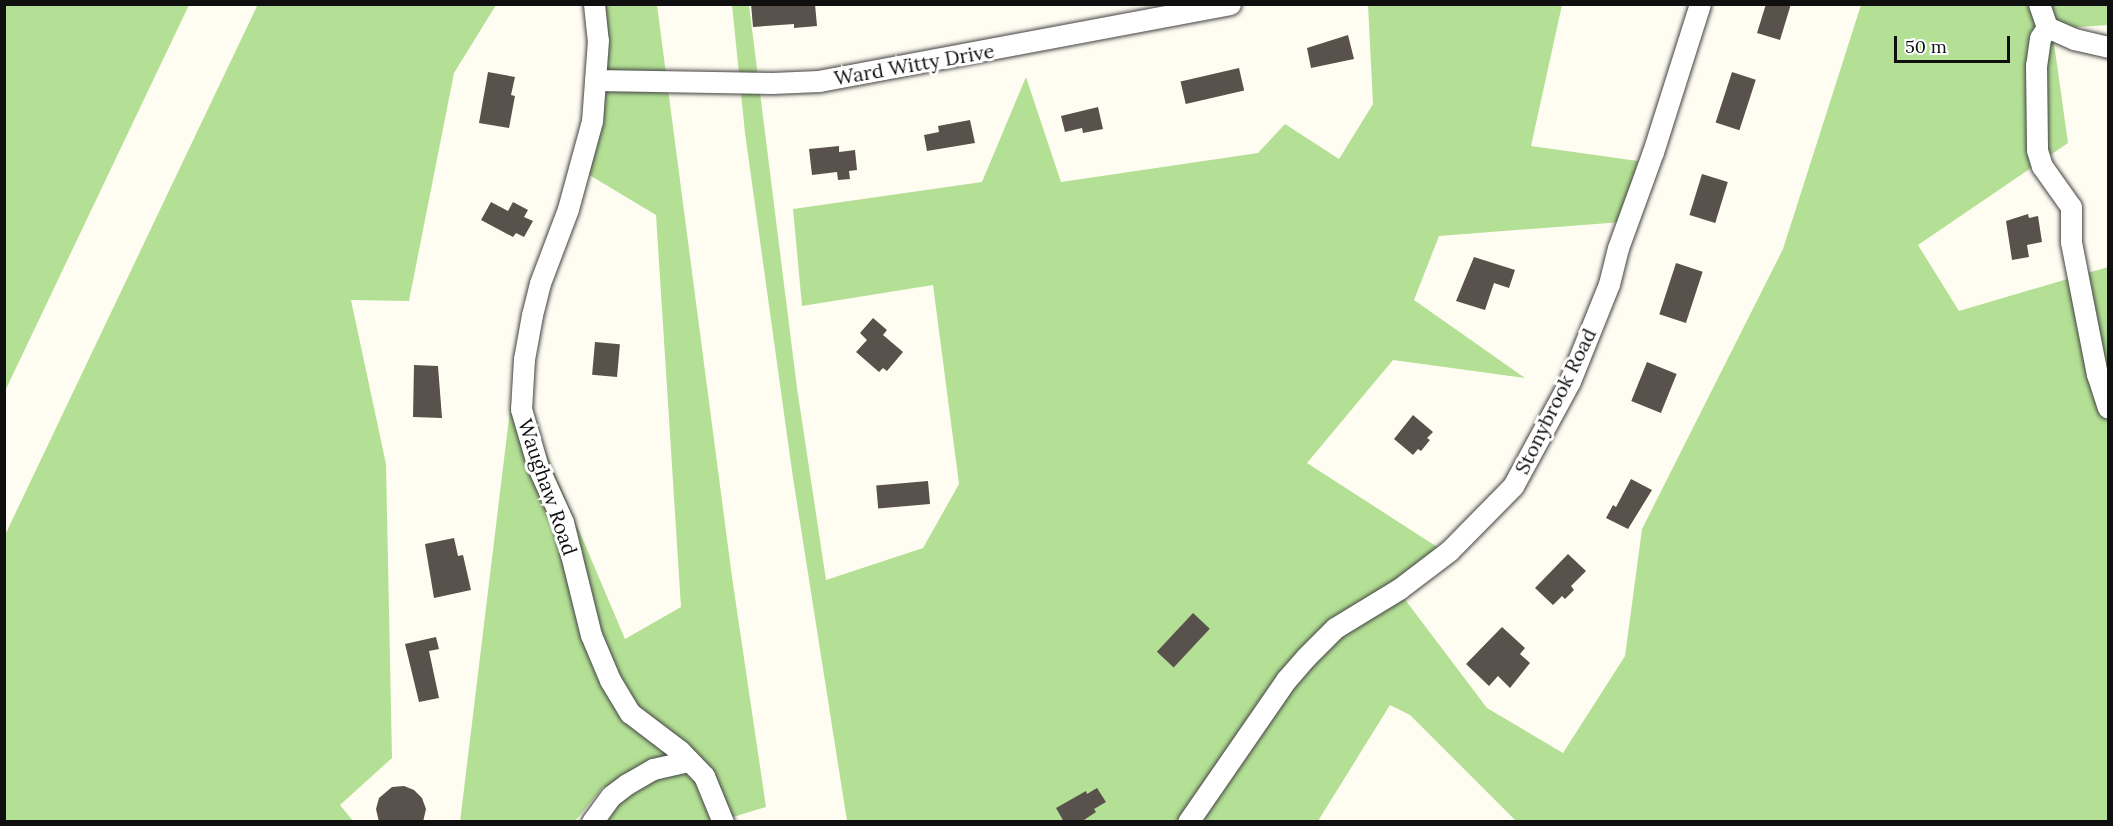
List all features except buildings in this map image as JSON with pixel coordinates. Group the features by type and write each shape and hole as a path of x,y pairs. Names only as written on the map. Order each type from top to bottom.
{"street":[{"name":"Waughaw Road","path":"594,4 598,40 592,121 568,209 540,283 532,315 524,360 521,409 538,467 563,522 591,635 610,680 630,713 704,776 723,822"},
{"name":"Ward Witty Drive","path":"595,80 748,83 819,81 1230,4"},
{"name":"Stonybrook Road","path":"1188,822 1286,680 1306,657 1335,628 1399,589 1449,551 1513,486 1570,381 1609,284 1618,248 1653,152 1700,4"},
{"path":"2039,4 2047,27 2074,39 2109,46"},
{"path":"2047,27 2040,38 2036,65 2037,150 2043,166 2071,207 2072,242 2097,374 2109,407"},
{"path":"592,822 610,796 627,784 653,769 689,761"}],"green space":[{"path":"258,4 496,5 454,73 409,301 351,300 386,464 392,758 340,805 353,821 5,821 5,535"},
{"path":"4,5 189,5 5,391"},
{"path":"592,5 657,5 732,577 766,807 720,821 607,821 604,786 575,821 460,822 514,377 625,639 681,607 656,215 581,170"},
{"path":"732,5 749,5 797,388 826,580 923,548 959,484 933,285 802,306 793,209 982,182 1026,77 1061,182 1258,153 1285,124 1339,159 1373,104 1368,5 1562,5 1531,146 1638,161 1622,222 1439,236 1414,300 1525,378 1393,360 1307,463 1445,552 1397,589 1487,708 1563,753 1625,656 1642,529 1783,249 1861,5 2108,5 2108,25 2052,29 2068,143 1918,245 1959,311 2108,267 2108,821 1516,821 1410,715 1390,705 1318,821 847,821 793,478 745,133"}]}
